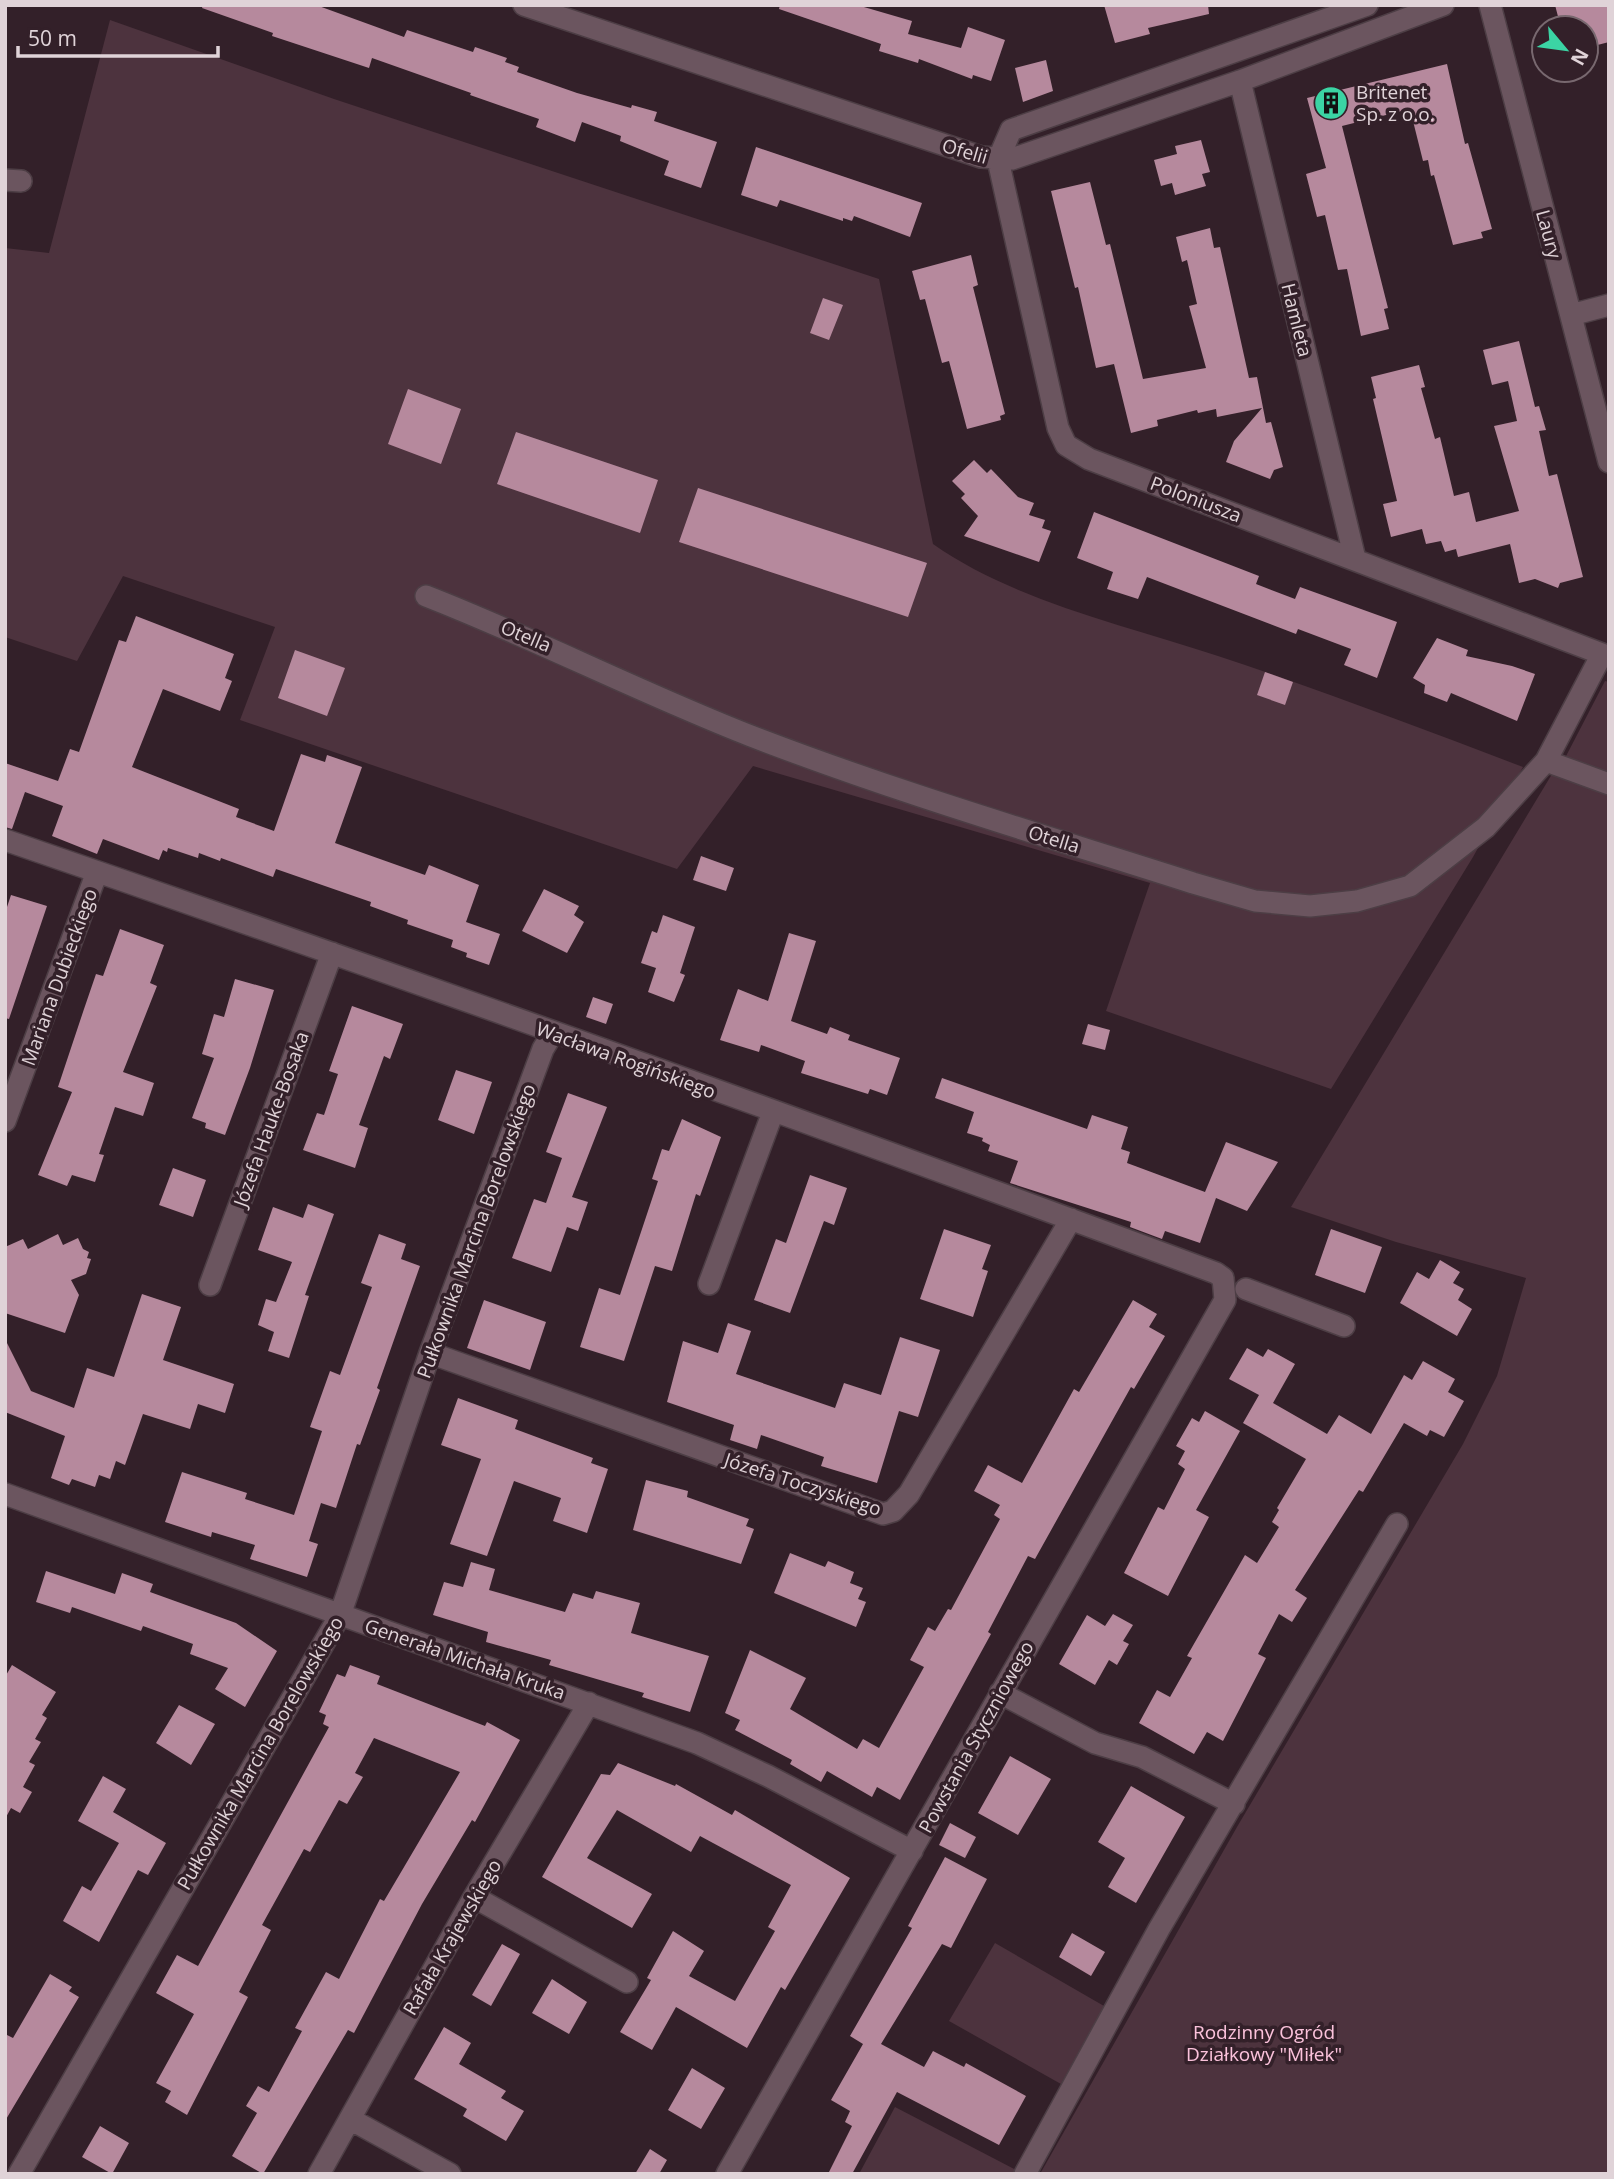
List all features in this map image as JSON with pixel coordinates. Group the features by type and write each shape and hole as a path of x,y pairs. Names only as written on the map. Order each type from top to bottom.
{"street":[{"name":"Ofelii","path":"524,5 556,10 981,157 998,160 1012,159 1240,81 1443,5"},
{"path":"998,160 1011,130 1367,5"},
{"name":"Laury","path":"1490,5 1609,462"},
{"name":"Hamleta","path":"1240,81 1354,559"},
{"name":"Poloniusza","path":"998,160 1058,428 1066,445 1090,459 1606,653"},
{"path":"1571,316 1609,305"},
{"name":"Otella","path":"426,596 569,655 668,701 813,760 1255,901 1310,906 1387,895 1409,886 1486,827 1546,761 1606,653"},
{"path":"1546,761 1609,784"},
{"name":"Wacława Rogińskiego","path":"5,840 332,953 1216,1273 1223,1278 1225,1300"},
{"name":"Mariana Dubieckiego","path":"5,1121 97,872"},
{"name":"Józefa Hauke-Bosaka","path":"210,1285 332,953"},
{"name":"Pułkownika Marcina Borelowskiego","path":"19,2174 340,1615 430,1353 543,1049 552,1034"},
{"path":"709,1284 773,1112"},
{"name":"Józefa Toczyskiego","path":"430,1353 883,1514 893,1511 909,1494 1071,1219"},
{"path":"1246,1289 1345,1326"},
{"name":"Powstania Styczniowego","path":"727,2174 1225,1300"},
{"name":"Generała Michała Kruka","path":"5,1493 697,1743 912,1851"},
{"path":"1026,2174 1159,1929 1397,1524"},
{"path":"1000,1693 1095,1743 1142,1757 1234,1804"},
{"name":"Rafała Krajewskiego","path":"319,2174 474,1897 589,1703"},
{"path":"474,1897 627,1982"},
{"path":"350,2119 450,2174"}],"green space":[{"path":"110,20 334,99 879,279 933,544 999,581 1071,610 1295,682 1523,767 1473,857 1331,1089 1106,1011 1150,883 753,766 677,869 240,720 275,627 123,576 77,661 5,637 5,248 49,253"},
{"path":"1605,681 1609,682 1609,775 1564,760"},
{"name":"Rodzinny Ogród Działkowy \"Miłek\"","path":"1552,774 1609,794 1609,2174 1040,2174 1237,1827 1463,1444 1497,1376 1526,1278 1396,1242 1291,1207"},
{"path":"995,1943 1104,2006 1061,2084 949,2021"},
{"path":"895,2107 1018,2171 1017,2174 859,2174"}],"building":[{"path":"203,5 316,5 404,37 407,30 473,52 475,47 507,58 505,62 519,67 517,72 577,93 631,108 632,105 657,112 654,121 717,142 701,188 664,175 669,161 620,141 621,136 582,122 575,142 536,127 539,119 470,95 471,93 372,58 369,68 272,36 273,33 202,8"},
{"path":"780,5 857,5 912,21 908,34 961,48 968,27 1005,40 991,81 973,75 972,79 919,59 918,63 879,51 881,44 779,9"},
{"path":"1104,5 1208,5 1209,14 1148,28 1150,34 1115,43"},
{"path":"1555,5 1609,5 1609,42 1600,44 1600,14 1557,14"},
{"path":"1046,60 1053,91 1023,102 1015,68"},
{"path":"1447,64 1465,144 1468,143 1492,229 1481,232 1483,238 1453,245 1434,175 1431,176 1428,160 1423,161 1410,109 1342,126 1388,308 1384,309 1389,329 1361,336 1347,269 1338,270 1325,215 1317,217 1306,174 1326,168 1307,98"},
{"path":"1201,140 1210,172 1202,174 1206,186 1175,195 1172,183 1161,186 1154,160 1177,154 1175,146"},
{"path":"756,147 922,203 910,237 854,216 852,221 843,218 843,221 780,200 777,207 741,195"},
{"path":"1090,182 1106,245 1110,244 1143,379 1206,368 1189,306 1197,304 1187,260 1182,262 1176,237 1210,228 1214,248 1220,247 1249,378 1257,377 1266,423 1271,422 1283,467 1274,470 1270,479 1226,462 1234,441 1262,408 1217,417 1216,409 1198,413 1197,410 1157,420 1158,426 1131,433 1114,364 1096,368 1078,287 1075,288 1051,191"},
{"path":"971,255 978,285 973,287 1005,414 1000,416 1001,420 967,429 949,361 942,363 925,299 920,300 912,271"},
{"path":"823,298 843,305 829,340 810,333"},
{"path":"1519,341 1535,407 1539,406 1546,430 1539,431 1549,476 1557,474 1583,577 1560,583 1558,588 1535,579 1519,583 1510,544 1458,557 1456,549 1445,552 1441,541 1426,544 1422,529 1391,537 1383,504 1397,501 1373,399 1376,398 1371,377 1419,365 1425,387 1421,388 1435,439 1440,437 1454,496 1469,492 1476,522 1519,511 1494,426 1517,421 1508,381 1492,385 1483,350"},
{"path":"408,389 461,409 441,464 388,444"},
{"path":"516,432 658,480 640,533 497,484"},
{"path":"974,460 987,473 991,469 1018,497 1034,503 1029,515 1045,520 1042,528 1051,531 1039,562 964,536 978,516 961,498 965,494 952,481"},
{"path":"698,488 927,563 908,617 679,542"},
{"path":"1094,512 1259,576 1256,584 1295,599 1300,587 1397,622 1377,678 1344,665 1351,649 1298,629 1296,634 1147,577 1138,599 1107,589 1113,572 1077,558"},
{"path":"136,616 234,654 225,678 232,681 220,711 163,689 132,767 239,809 236,817 274,831 301,754 325,762 327,755 362,767 335,843 425,875 429,865 479,885 466,922 500,934 489,965 466,957 467,953 451,947 453,940 407,924 408,920 370,906 371,902 276,869 273,877 221,858 220,861 199,853 198,858 168,848 167,852 163,850 159,860 103,839 97,854 52,836 63,806 25,792 12,829 5,827 5,763 58,781 70,749 79,752 119,640 126,642"},
{"path":"1437,638 1468,650 1466,656 1535,674 1517,721 1451,693 1447,702 1424,693 1425,685 1413,678"},
{"path":"295,650 345,668 327,716 278,698"},
{"path":"1265,672 1293,682 1285,705 1257,695"},
{"path":"701,856 734,868 726,891 693,880"},
{"path":"544,889 579,906 574,915 584,922 567,953 522,931"},
{"path":"11,895 47,906 9,1019 5,1018 5,913"},
{"path":"663,915 695,927 680,973 685,975 674,1002 648,992 656,968 641,963 652,931 657,933"},
{"path":"120,929 164,945 150,983 157,986 123,1072 154,1083 143,1116 115,1107 99,1154 104,1155 95,1182 72,1175 67,1186 38,1175 72,1092 58,1087 96,974 103,976"},
{"path":"789,933 816,941 791,1021 827,1034 830,1027 850,1035 848,1040 900,1058 887,1095 870,1089 868,1094 801,1073 805,1061 761,1045 759,1052 720,1040 738,989 768,1001"},
{"path":"235,979 274,990 250,1068 225,1135 205,1128 206,1123 192,1118 214,1058 202,1054 214,1014 224,1017"},
{"path":"593,997 613,1004 606,1024 586,1017"},
{"path":"352,1006 403,1024 390,1059 384,1056 359,1125 368,1128 355,1168 303,1150 317,1113 324,1115 338,1074 329,1071"},
{"path":"1088,1024 1110,1030 1105,1050 1082,1044"},
{"path":"456,1070 492,1082 474,1134 438,1120"},
{"path":"942,1078 1087,1129 1092,1115 1128,1127 1121,1149 1130,1152 1127,1163 1205,1192 1226,1142 1278,1162 1247,1211 1216,1198 1200,1243 1165,1231 1162,1239 1130,1227 1131,1222 1010,1183 1018,1161 988,1151 990,1145 982,1141 983,1138 967,1133 974,1112 935,1098"},
{"path":"568,1093 607,1107 572,1197 588,1202 578,1231 567,1227 551,1272 512,1258 534,1199 546,1203 562,1158 546,1152"},
{"path":"682,1119 721,1137 700,1196 696,1194 672,1271 655,1266 624,1361 580,1347 599,1288 620,1295 658,1181 652,1179 662,1149 669,1151"},
{"path":"173,1168 206,1180 193,1217 159,1205"},
{"path":"810,1175 847,1188 834,1225 824,1221 790,1313 754,1300 776,1239 786,1243"},
{"path":"308,1204 334,1214 305,1295 309,1296 289,1358 268,1351 274,1332 258,1325 266,1299 276,1302 292,1262 258,1250 273,1207 303,1218"},
{"path":"944,1229 991,1245 982,1269 988,1271 973,1317 920,1299"},
{"path":"1331,1229 1382,1247 1365,1293 1315,1275"},
{"path":"58,1234 63,1245 78,1238 83,1249 89,1252 87,1258 91,1259 86,1274 71,1280 79,1295 65,1333 5,1313 5,1247 23,1239 28,1249"},
{"path":"379,1234 406,1244 401,1259 420,1266 377,1388 380,1390 360,1445 357,1444 336,1508 321,1503 309,1541 318,1544 307,1577 250,1559 255,1545 212,1532 211,1537 165,1522 182,1472 247,1493 245,1499 294,1515 322,1431 310,1427 330,1371 340,1375 372,1287 361,1283"},
{"path":"1440,1260 1460,1272 1453,1283 1464,1289 1458,1300 1472,1309 1457,1336 1400,1303 1417,1272 1429,1279"},
{"path":"142,1294 181,1307 163,1360 234,1384 225,1413 198,1404 190,1429 143,1414 125,1465 116,1461 110,1479 99,1475 95,1487 72,1479 69,1485 51,1478 65,1436 5,1412 5,1339 31,1391 74,1408 87,1368 114,1377"},
{"path":"484,1300 546,1322 530,1370 467,1348"},
{"path":"1133,1300 1157,1314 1149,1327 1165,1336 1134,1389 1131,1387 1035,1559 1028,1556 988,1632 991,1634 900,1800 877,1787 872,1797 827,1771 821,1782 790,1764 792,1760 735,1730 740,1720 725,1713 750,1650 806,1678 790,1709 857,1749 863,1739 879,1748 924,1667 910,1660 928,1627 935,1631 948,1609 951,1610 1000,1519 994,1515 1000,1505 974,1491 988,1465 1022,1483 1074,1389 1079,1392"},
{"path":"728,1323 751,1331 736,1374 835,1408 844,1383 881,1395 900,1337 940,1350 918,1417 899,1411 877,1483 821,1466 824,1457 761,1435 757,1449 730,1440 734,1425 667,1402 683,1341 718,1353"},
{"path":"1247,1348 1263,1357 1268,1349 1295,1364 1273,1403 1327,1434 1339,1415 1371,1434 1404,1375 1412,1380 1423,1361 1455,1379 1448,1392 1464,1401 1444,1437 1430,1430 1427,1436 1404,1423 1363,1492 1359,1490 1295,1590 1307,1598 1292,1622 1279,1614 1258,1654 1266,1658 1223,1741 1207,1732 1194,1754 1139,1723 1157,1690 1170,1697 1192,1658 1187,1656 1245,1555 1257,1563 1279,1527 1272,1522 1279,1510 1277,1508 1306,1459 1243,1423 1259,1395 1229,1379"},
{"path":"458,1398 518,1420 515,1429 593,1458 591,1463 608,1469 587,1533 553,1521 561,1498 514,1481 487,1556 450,1544 481,1459 441,1445"},
{"path":"1205,1411 1240,1431 1196,1510 1209,1517 1168,1596 1124,1573 1158,1507 1164,1510 1185,1469 1178,1464 1185,1451 1176,1446 1192,1418 1199,1422"},
{"path":"646,1480 688,1491 687,1497 749,1519 746,1526 754,1529 741,1564 633,1530"},
{"path":"790,1553 825,1567 828,1561 854,1572 850,1583 863,1588 858,1599 866,1602 856,1627 774,1593"},
{"path":"471,1562 495,1569 489,1590 565,1612 573,1593 593,1599 596,1591 640,1603 631,1633 709,1656 690,1712 642,1697 644,1693 549,1665 551,1660 486,1642 488,1632 433,1615 444,1582 463,1587"},
{"path":"46,1571 115,1594 122,1573 153,1584 150,1592 236,1623 277,1651 245,1707 215,1689 228,1668 190,1654 193,1644 143,1626 141,1631 72,1607 70,1613 36,1602"},
{"path":"1113,1614 1133,1625 1123,1641 1129,1644 1117,1665 1109,1660 1095,1685 1059,1664 1087,1615 1105,1626"},
{"path":"12,1665 56,1692 42,1715 47,1718 35,1739 41,1742 29,1762 35,1765 23,1787 32,1792 20,1813 11,1808 5,1819 5,1677"},
{"path":"350,1665 380,1676 377,1684 485,1726 487,1722 520,1740 475,1822 472,1820 422,1904 354,2033 348,2030 263,2174 232,2156 257,2113 246,2106 258,2086 269,2092 302,2031 295,2028 326,1972 339,1979 380,1899 384,1901 460,1772 374,1738 355,1773 363,1777 347,1804 339,1800 310,1852 304,1849 262,1925 271,1930 239,1992 248,1997 187,2115 165,2102 171,2091 156,2083 194,2014 156,1993 177,1955 198,1966 329,1727 323,1724 326,1715 319,1712 337,1674 345,1677"},
{"path":"179,1705 215,1724 191,1765 156,1743"},
{"path":"1010,1756 1051,1779 1018,1835 978,1813"},
{"path":"618,1763 675,1786 676,1784 732,1815 735,1810 850,1878 785,1990 781,1987 747,2048 676,2007 652,2050 620,2032 651,1980 647,1978 673,1931 704,1951 689,1976 735,2001 775,1931 768,1927 791,1885 700,1836 691,1852 617,1810 587,1858 652,1894 632,1928 542,1877 601,1774 610,1775"},
{"path":"103,1776 126,1789 113,1812 166,1843 148,1875 138,1870 99,1942 63,1921 82,1886 91,1891 119,1843 78,1821"},
{"path":"1131,1786 1185,1817 1136,1903 1108,1887 1125,1858 1098,1842"},
{"path":"950,1823 976,1837 965,1858 939,1845"},
{"path":"945,1857 987,1879 951,1948 942,1944 881,2044 924,2067 933,2051 964,2067 966,2063 1026,2096 999,2145 897,2092 852,2174 828,2174 852,2126 845,2122 850,2111 831,2100 863,2044 850,2036 912,1928 908,1926"},
{"path":"1072,1933 1105,1952 1091,1976 1059,1957"},
{"path":"502,1944 520,1954 491,2006 472,1995"},
{"path":"50,1974 72,1987 69,1991 79,1997 5,2121 5,2034 13,2038"},
{"path":"552,1979 587,2002 569,2034 532,2013"},
{"path":"444,2027 471,2043 459,2064 506,2091 501,2098 524,2111 506,2141 463,2116 467,2109 414,2079"},
{"path":"692,2068 725,2088 701,2129 668,2110"},
{"path":"100,2126 129,2143 112,2174 82,2157"},
{"path":"650,2149 667,2160 659,2174 635,2174"}],"place":[{"name":"Britenet Sp. z o.o.","path":"1331,103"}]}
